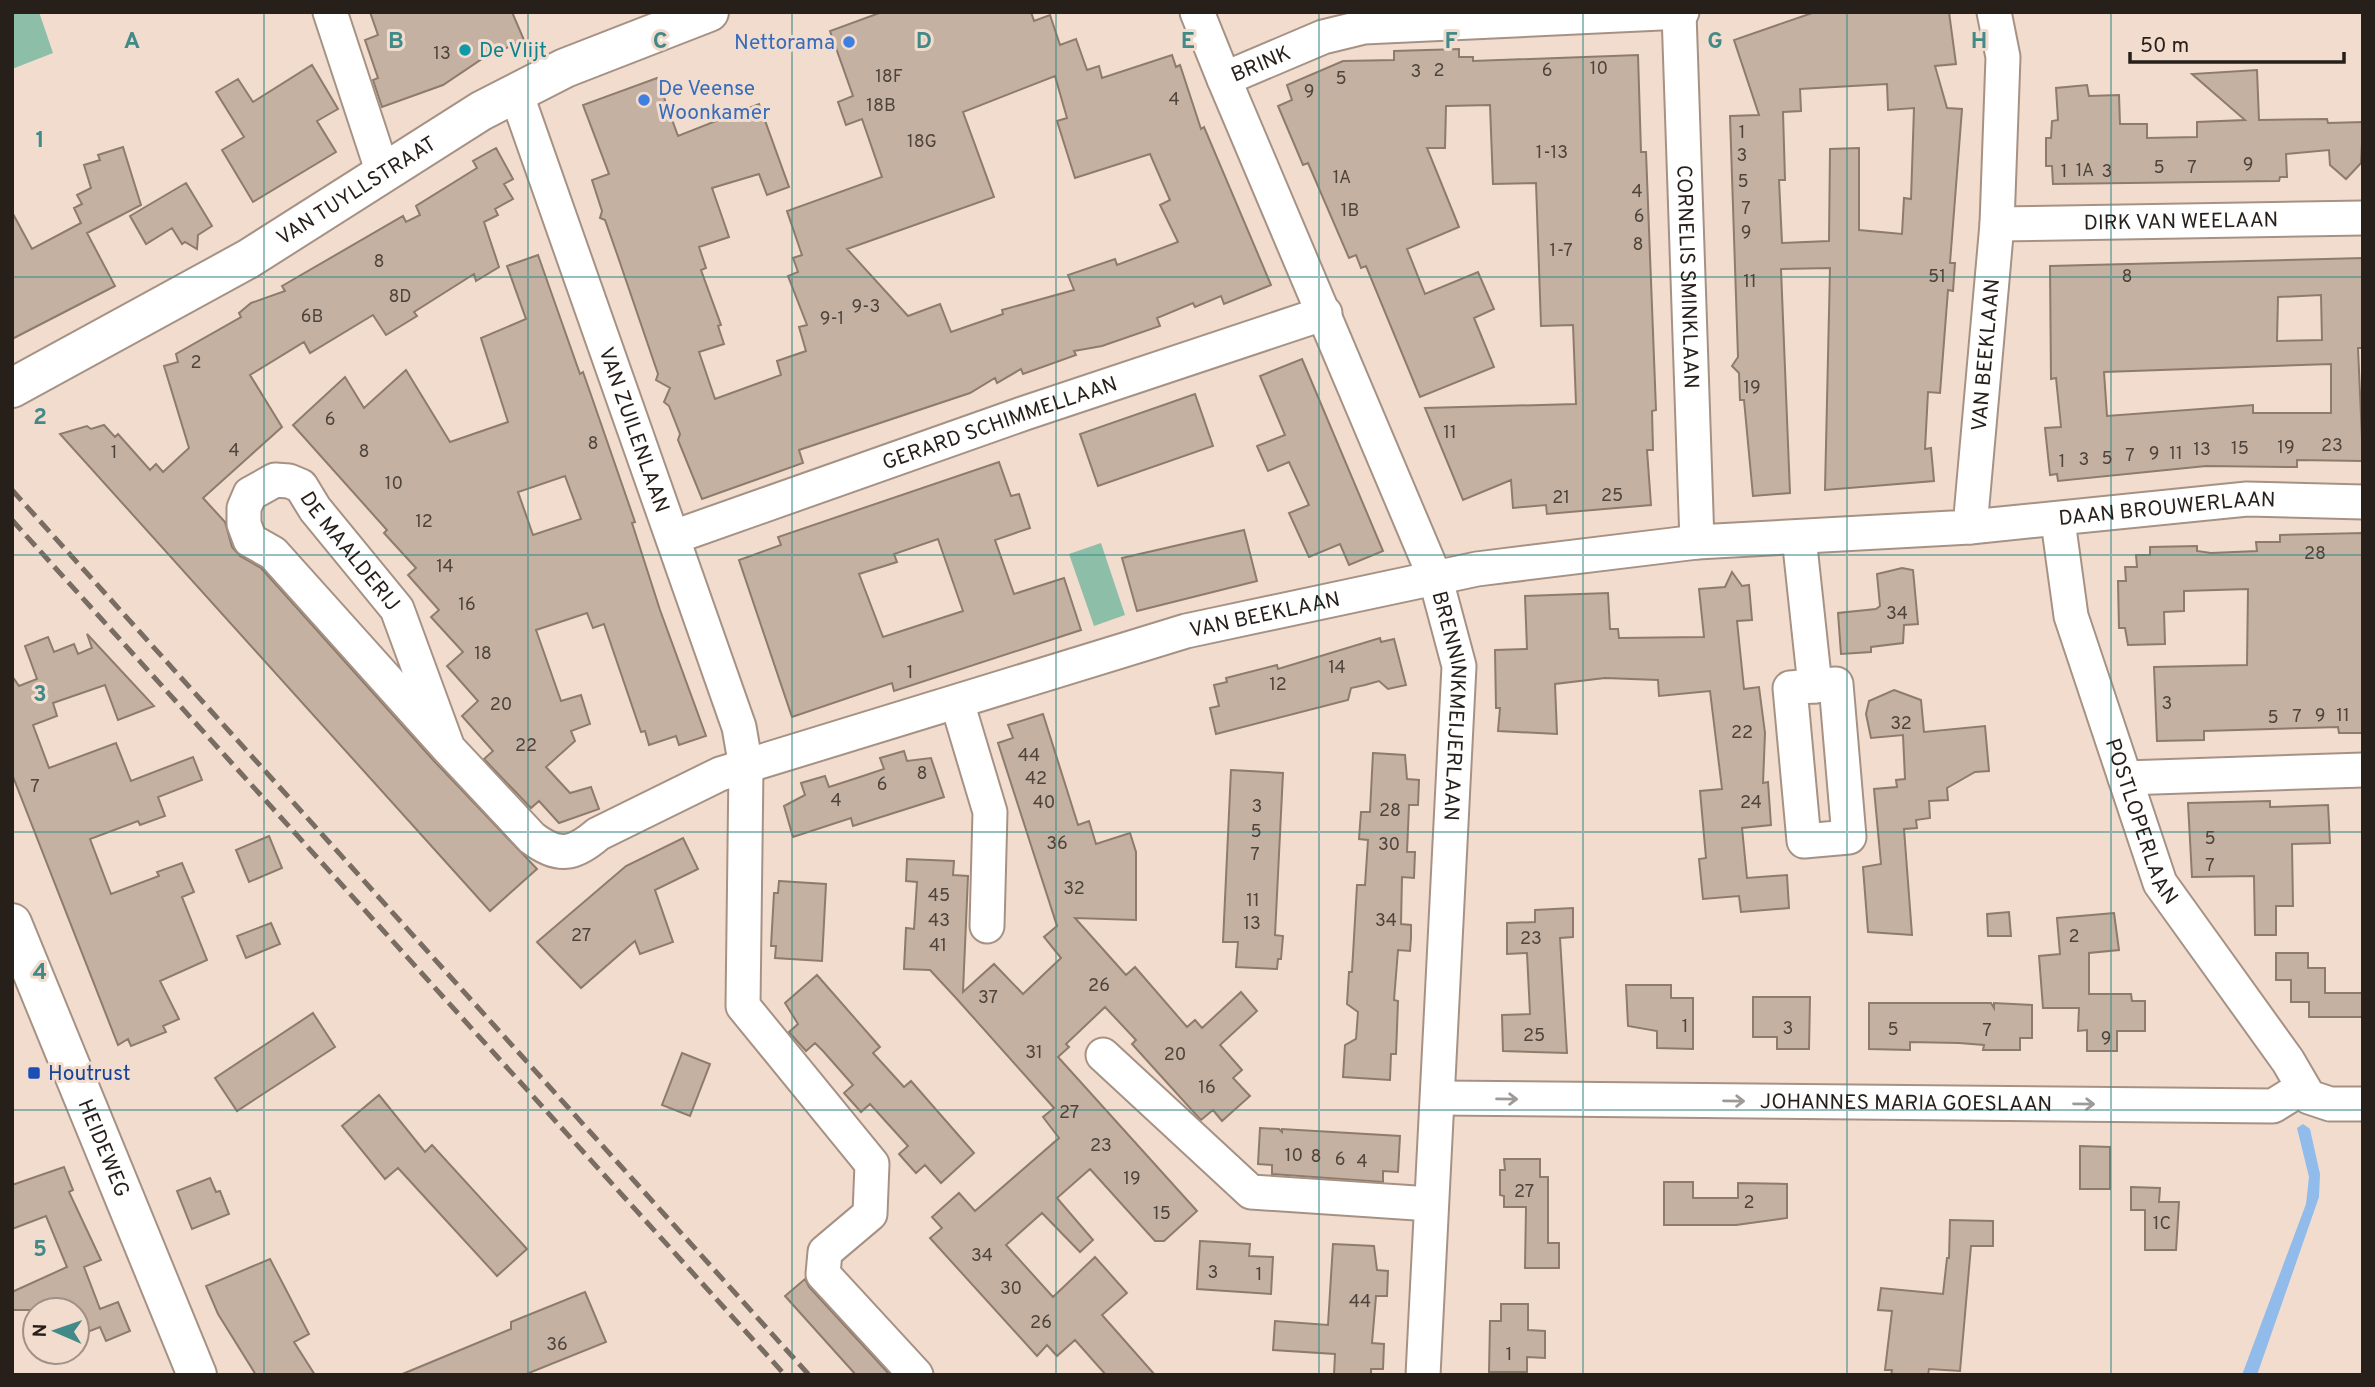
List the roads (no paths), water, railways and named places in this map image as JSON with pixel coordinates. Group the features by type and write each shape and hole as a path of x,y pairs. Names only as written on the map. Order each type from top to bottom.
{"street":[{"path":"330,12 383,173"},
{"name":"VAN TUYLLSTRAAT","path":"12,387 248,259 462,122 584,60 709,12"},
{"name":"BRINK","path":"1197,12 1224,79 1323,37 1364,27 1680,13"},
{"name":"VAN BEEKLAAN","path":"746,767 1185,631 1477,569 1697,542 1970,527 1997,224 2003,57 1994,12"},
{"name":"CORNELIS SMINKLAAN","path":"1680,13 1697,542"},
{"name":"BRENNINKMEIJERLAAN","path":"1224,79 1436,579 1459,666 1423,1375"},
{"name":"VAN ZUILENLAAN","path":"516,93 739,727 746,767 743,1006 872,1164 870,1214 825,1252 823,1274 916,1375"},
{"name":"DIRK VAN WEELAAN","path":"1997,224 2363,218"},
{"name":"GERARD SCHIMMELLAAN","path":"674,537 1025,413 1325,313"},
{"name":"DE MAALDERIJ","path":"448,748 397,609 315,509 301,486 289,481 275,480 262,485 250,494 244,508 244,524 250,540 273,553 448,748 532,838 546,848 563,852 582,848 598,834 720,774 746,767"},
{"name":"DAAN BROUWERLAAN","path":"1970,527 2057,521 2247,499 2363,502"},
{"name":"POSTLOPERLAAN","path":"2057,521 2071,616 2160,883 2288,1061 2302,1088"},
{"path":"1799,537 1815,686"},
{"path":"957,702 990,812 986,926"},
{"path":"2125,778 2363,770"},
{"name":"HEIDEWEG","path":"12,923 197,1375"},
{"path":"1103,1055 1251,1192 1431,1204"},
{"path":"2302,1088 2309,1097 2330,1104 2363,1104"},
{"name":"JOHANNES MARIA GOESLAAN","path":"1439,1098 2273,1106 2302,1088"}],"water":[{"path":"2303,1124 2310,1129 2320,1174 2319,1197 2257,1375 2242,1375 2306,1204 2309,1177 2297,1128"}],"railway":[{"path":"12,490 809,1375"},
{"path":"12,520 785,1375"}],"place":[{"name":"Nettorama","path":"849,42"},
{"name":"De Vlijt","path":"465,50"},
{"name":"De Veense Woonkamer","path":"644,100"},
{"name":"Houtrust","path":"34,1073"}]}
